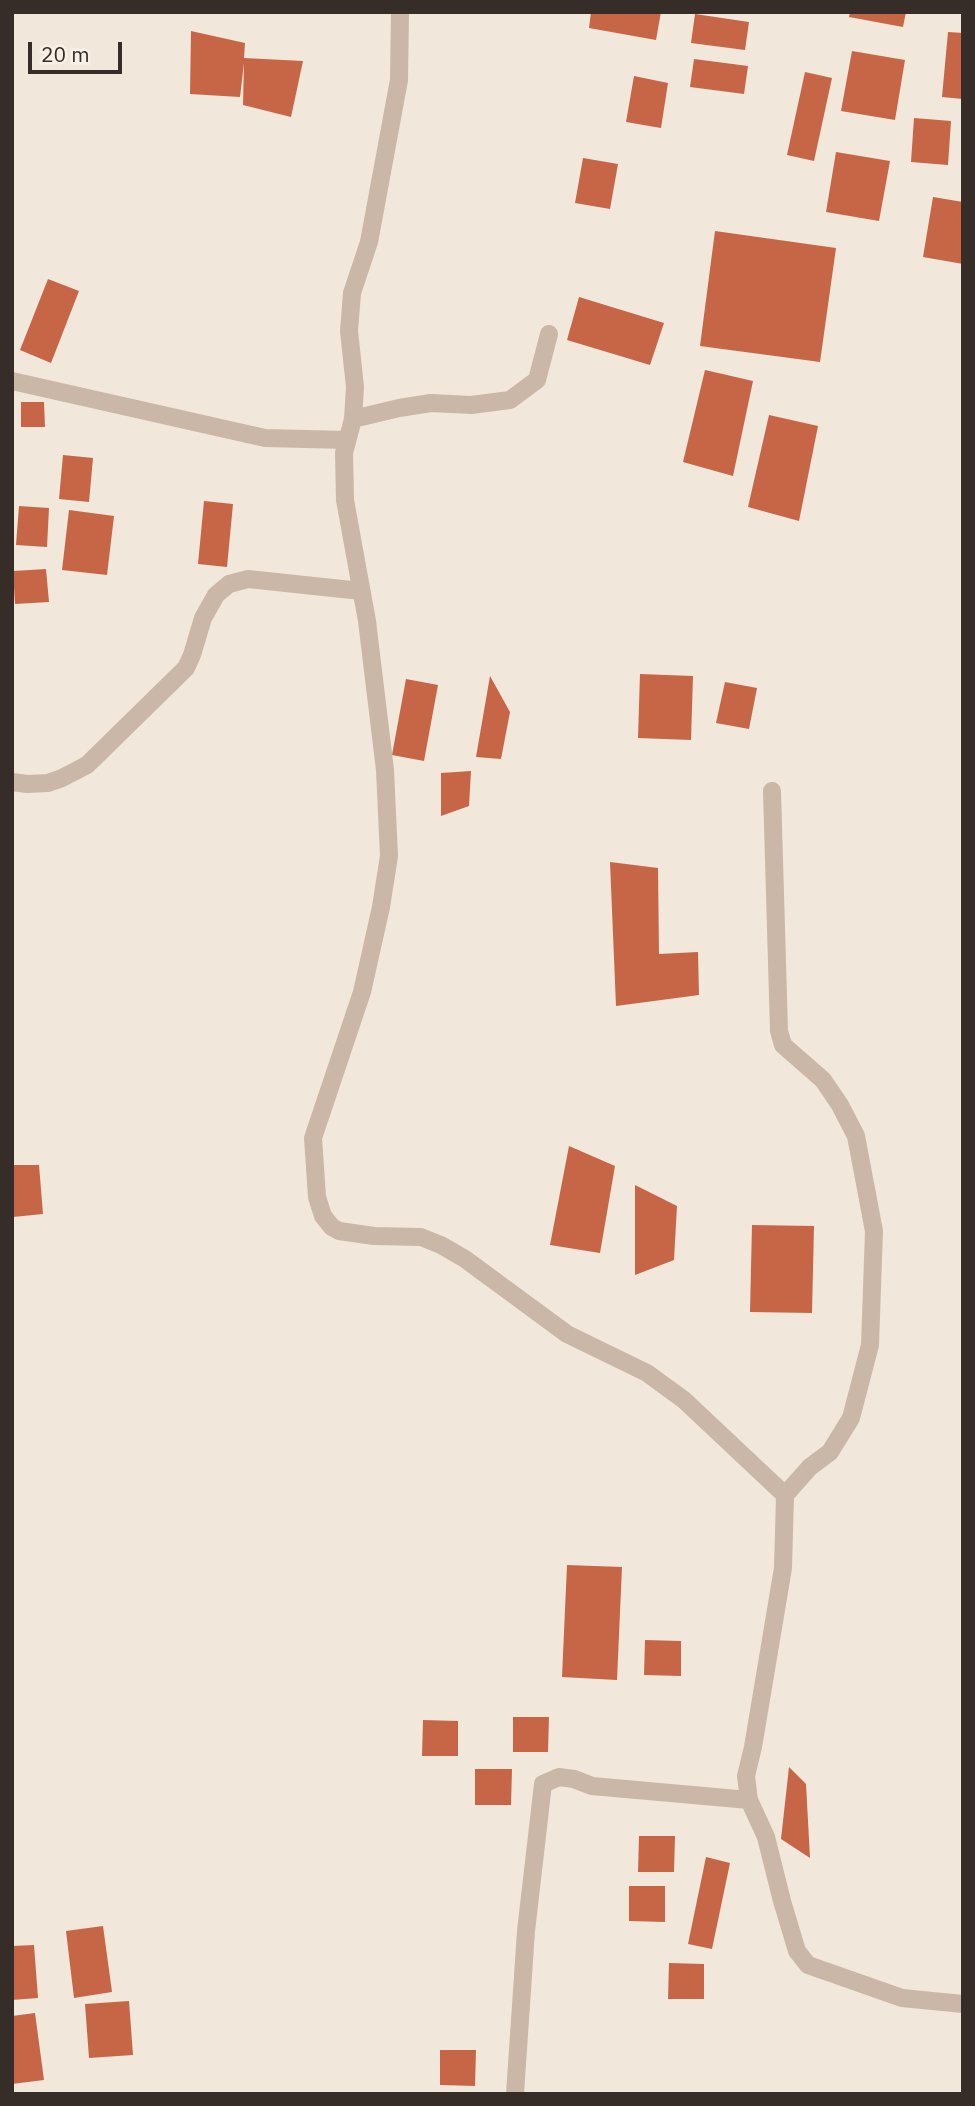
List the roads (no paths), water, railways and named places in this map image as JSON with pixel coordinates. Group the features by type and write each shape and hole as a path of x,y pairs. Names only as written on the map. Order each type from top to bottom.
{"street":[{"path":"400,12 399,80 369,242 352,293 349,331 355,387 353,419 344,453 345,500 367,621 385,770 389,856 362,992 313,1138 317,1197 323,1216 339,1231 374,1236 421,1237 465,1259 567,1334 647,1373 684,1400 785,1495"},
{"path":"353,419 399,408 431,404 471,405 510,400 537,380 549,334"},
{"path":"12,382 265,438 347,440"},
{"path":"12,782 27,785 48,783 87,765 186,668 203,618 216,595 229,584 248,579 361,591"},
{"path":"772,791 779,1031 783,1045 823,1080 856,1136 874,1231 870,1345 851,1418 830,1452 810,1467 785,1495 783,1568 746,1776 749,1800 766,1837 797,1951 808,1965 902,1998 963,2004"},
{"path":"515,2094 526,1931 543,1784 559,1777 592,1786 749,1800"}]}
